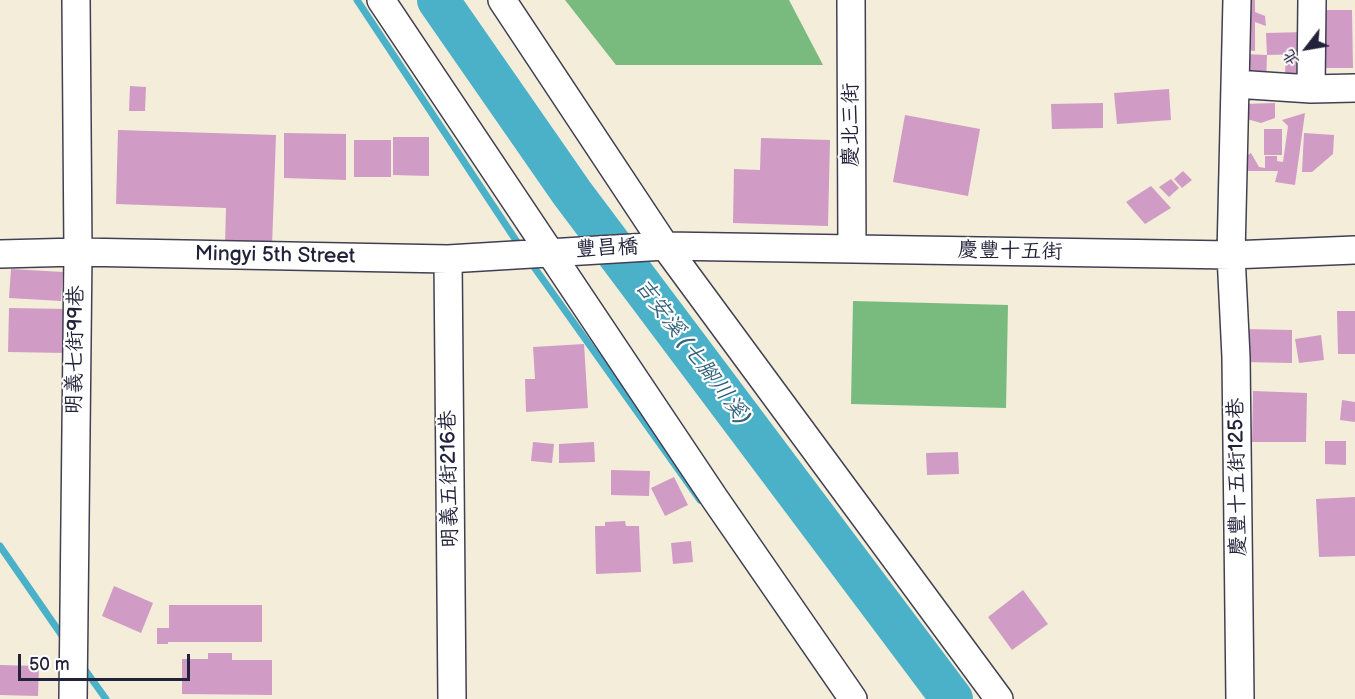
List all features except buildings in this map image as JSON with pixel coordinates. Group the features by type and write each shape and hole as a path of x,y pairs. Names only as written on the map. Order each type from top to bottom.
{"street":[{"name":"明義七街99巷","path":"73,699 78,252 76,0"},
{"path":"381,0 852,698"},
{"path":"502,0 665,246 999,699"},
{"name":"慶北三街","path":"850,0 852,249"},
{"name":"慶豐十五街125巷","path":"1237,0 1232,255 1236,357 1240,699"},
{"path":"1311,89 1312,0"},
{"path":"1235,84 1311,89 1355,87"},
{"name":"豐昌橋","path":"549,252 665,246"},
{"name":"慶豐十五街","path":"665,246 1232,255 1355,249"},
{"name":"Mingyi 5th Street","path":"0,254 78,252 448,259 549,252"},
{"name":"明義五街216巷","path":"448,259 452,699"}],"green space":[{"path":"565,0 789,0 823,65 616,65"},
{"path":"853,301 1008,305 1006,408 851,404"}],"waterway":[{"path":"357,0 521,248"},
{"name":"吉安溪 (七腳川溪)","path":"438,0 572,193 952,699"},
{"path":"529,260 700,500"},
{"path":"0,546 65,640"},
{"path":"83,667 106,699"}]}
